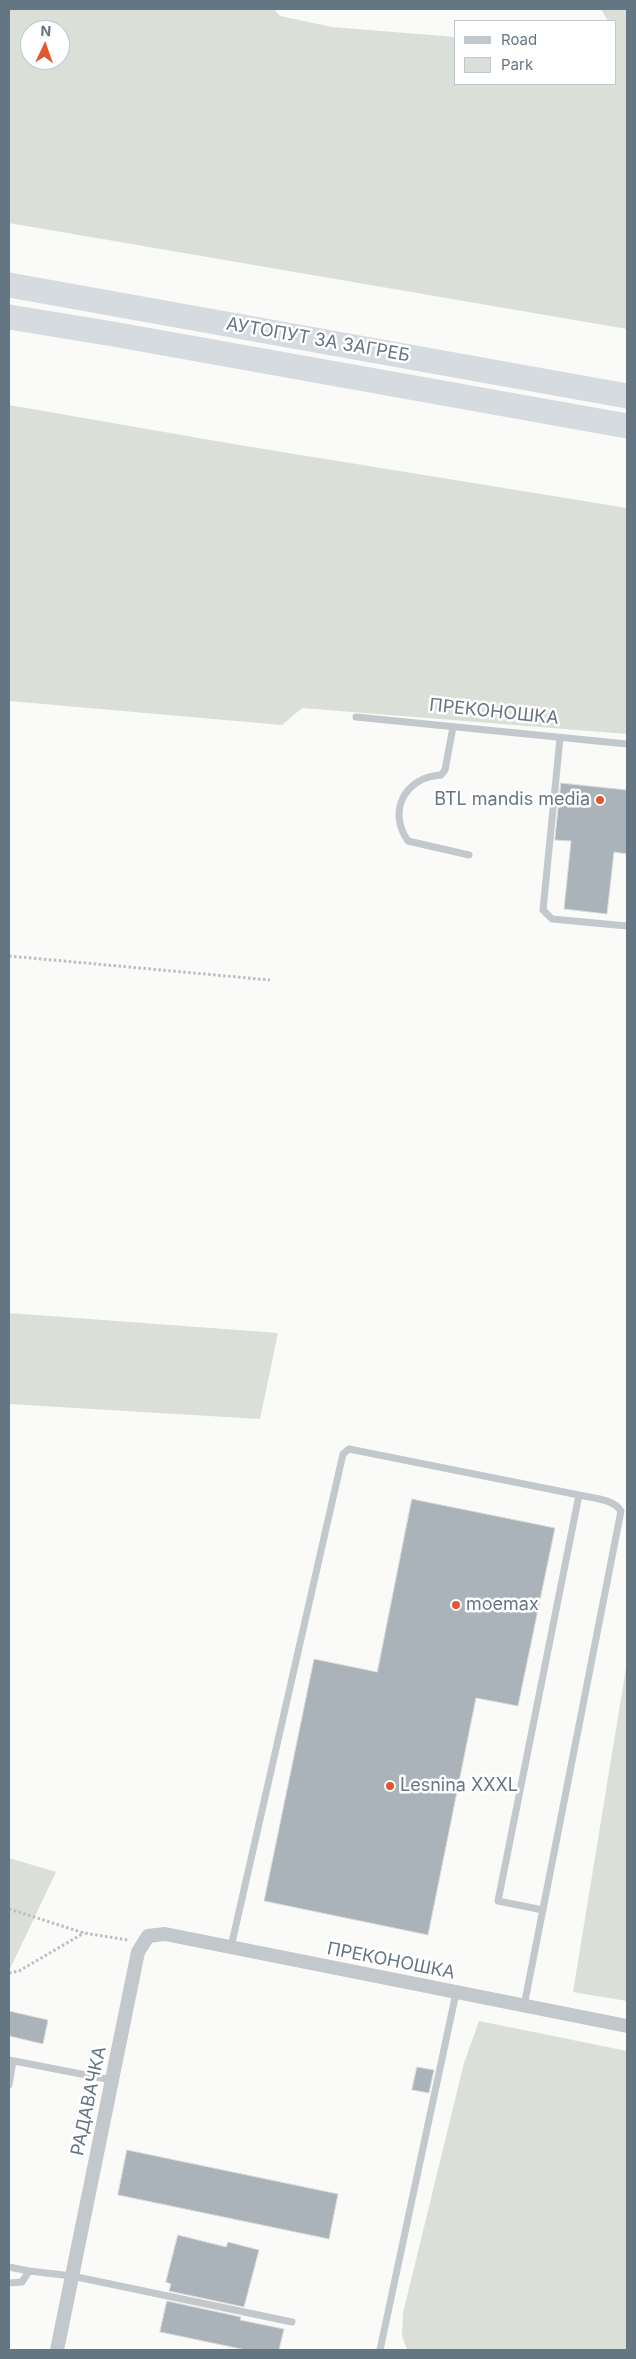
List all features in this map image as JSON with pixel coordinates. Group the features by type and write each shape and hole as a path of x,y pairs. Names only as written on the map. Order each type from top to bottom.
{"highway":[{"name":"АУТОПУТ ЗА ЗАГРЕБ","path":"9,285 627,396"},
{"name":"АУТОПУТ ЗА ЗАГРЕБ","path":"9,318 114,334 627,426"}],"street":[{"name":"ПРЕКОНОШКА","path":"146,1939 166,1934 627,2026"},
{"name":"РАДАВАЧКА","path":"57,2350 138,1952 146,1939"}],"lane":[{"name":"ПРЕКОНОШКА","path":"356,717 627,744"},
{"path":"453,727 445,770 441,775 428,776 412,785 402,797 398,819 401,831 408,841 469,855"},
{"path":"560,738 543,910 552,918 627,926"},
{"path":"231,1947 344,1454 349,1450 579,1495 609,1502 618,1506 621,1511 524,2006"},
{"path":"543,1910 498,1902 579,1495"},
{"path":"380,2350 456,1993"},
{"path":"9,2085 11,2061 112,2080"},
{"path":"9,2267 72,2276 292,2322"},
{"path":"9,2283 22,2282 28,2271"}],"path":[{"path":"9,956 270,980"},
{"path":"9,1909 84,1933 146,1939"},
{"path":"9,1973 19,1971 84,1933"}],"green space":[{"path":"9,9 274,9 280,16 332,27 454,37 454,85 616,85 616,20 607,20 601,9 627,9 627,329 9,223"},
{"path":"9,405 233,444 627,508 627,734 302,708 282,725 9,701"},
{"path":"9,1313 278,1333 260,1419 9,1404"},
{"path":"627,1662 627,2001 573,1992"},
{"path":"9,1858 56,1872 9,1971"},
{"path":"479,2021 627,2051 627,2350 407,2350 402,2336 403,2313 464,2063"}],"building":[{"path":"561,783 627,790 627,854 614,852 607,914 564,909 571,841 555,840"},
{"path":"412,1499 555,1528 518,1706 476,1698 428,1935 264,1901 314,1659 377,1672"},
{"path":"9,2011 48,2020 43,2044 9,2036"},
{"path":"417,2067 434,2070 429,2093 412,2090"},
{"path":"127,2150 338,2194 329,2239 118,2195"},
{"path":"178,2235 226,2247 228,2242 259,2250 244,2307 169,2291 171,2284 166,2282"},
{"path":"167,2301 241,2317 240,2320 284,2329 279,2350 246,2350 160,2332"}],"place":[{"name":"BTL mandis media","path":"600,800"},
{"name":"moemax","path":"456,1605"},
{"name":"Lesnina XXXL","path":"390,1786"}]}
